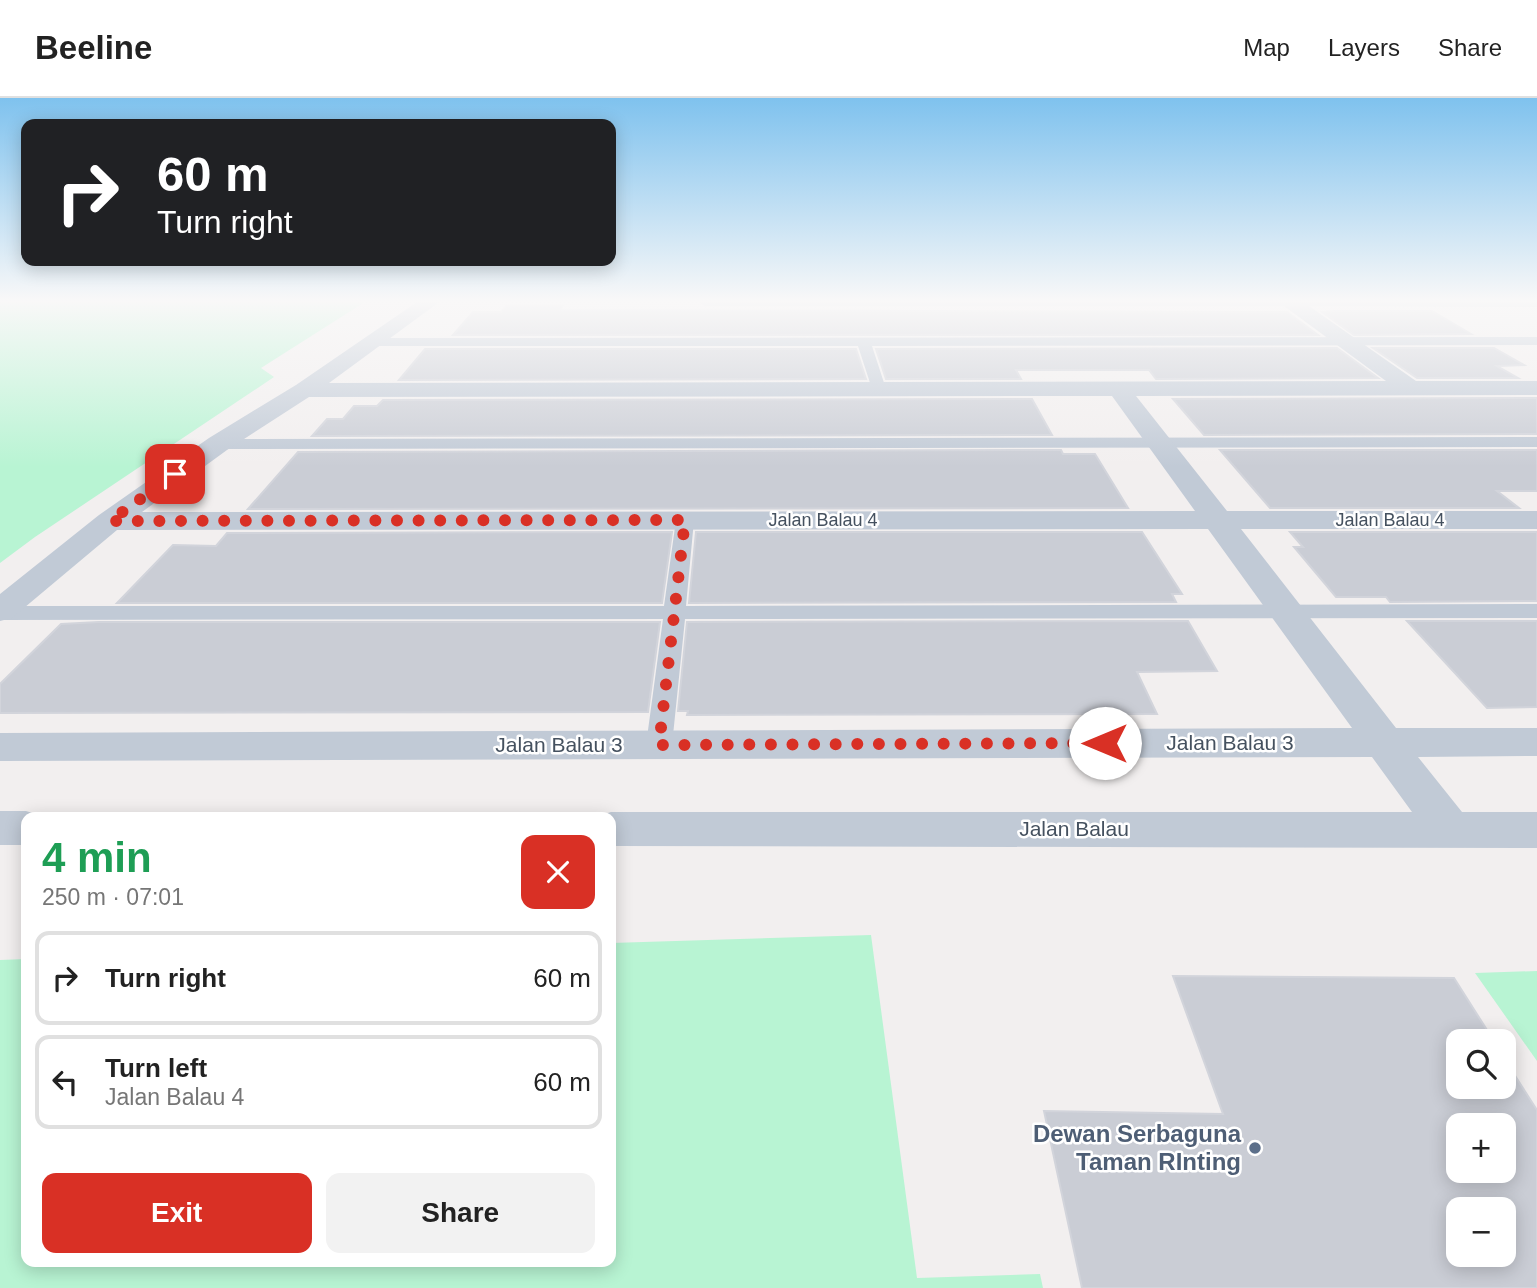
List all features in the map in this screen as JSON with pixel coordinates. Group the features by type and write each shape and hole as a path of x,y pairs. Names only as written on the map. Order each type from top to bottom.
{"street":[{"path":"0,612 110,521 218,444 354,356"},
{"path":"1364,356 1409,388"},
{"path":"304,390 1537,388"},
{"path":"1119,389 1449,830"},
{"name":"Jalan Balau 4","path":"110,521 1537,520"},
{"name":"Jalan Balau 3","path":"0,747 1537,742"},
{"path":"0,828 21,828"},
{"name":"Jalan Balau","path":"616,829 1537,830"}],"lane":[{"path":"868,356 879,389"},
{"path":"218,444 1537,442"},
{"path":"659,745 685,520"},
{"path":"0,612 1537,611"}],"green space":[{"path":"0,356 281,356 261,368 274,377 0,563"},
{"path":"871,935 917,1278 1040,1274 1043,1288 0,1288 0,960 21,959 21,1267 616,1267 616,943"},
{"path":"1537,971 1537,1061 1516,1029 1475,973"}],"building":[{"path":"420,356 858,356 866,379 399,380"},
{"path":"878,356 1347,356 1378,378 1156,379 1149,370 1016,370 1021,379 886,379"},
{"path":"1384,356 1507,356 1524,365 1497,366 1518,378 1417,378"},
{"path":"1537,398 1537,434 1204,435 1173,399"},
{"path":"1032,399 1052,435 312,436 327,419 343,419 354,406 377,406 383,400"},
{"path":"1061,450 1063,454 1095,454 1128,508 248,509 298,452"},
{"path":"1220,450 1537,450 1537,491 1497,491 1519,508 1270,508"},
{"path":"672,532 662,603 117,603 173,545 216,546 227,533"},
{"path":"696,532 1142,532 1182,594 1172,594 1176,602 689,603"},
{"path":"1290,532 1537,532 1537,601 1390,602 1386,597 1336,597 1294,547 1303,547"},
{"path":"1188,621 1217,671 1137,672 1157,714 687,715 688,711 678,711 687,622"},
{"path":"1407,621 1537,621 1537,707 1487,708"},
{"path":"660,622 648,712 0,713 0,684 61,624"},
{"name":"Dewan Serbaguna Taman RInting","path":"1173,976 1454,978 1486,1029 1446,1029 1446,1099 1516,1099 1516,1077 1537,1110 1537,1288 1082,1288 1044,1111 1223,1114"}],"place":[{"name":"Dewan Serbaguna Taman RInting","path":"1255,1148"}],"route":[{"path":"175,474 110,521 685,520 659,745 1105,743"}]}
